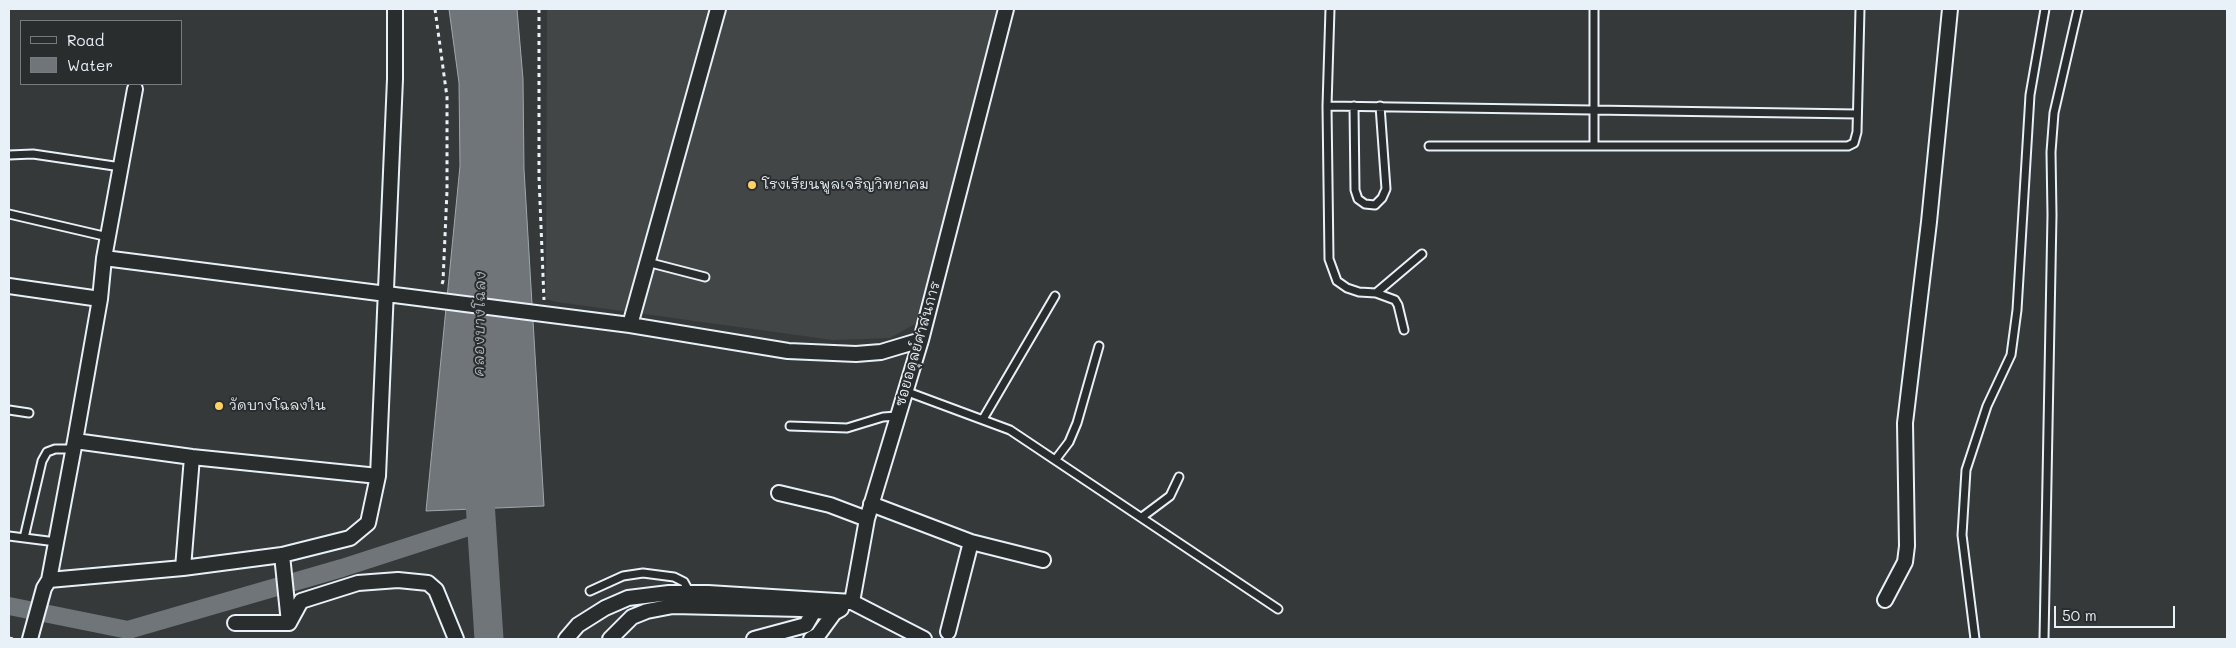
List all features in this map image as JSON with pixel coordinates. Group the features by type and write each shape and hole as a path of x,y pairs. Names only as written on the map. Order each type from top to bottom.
{"street":[{"path":"46,584 282,555 350,538 368,523 378,476 384,294 395,79 394,9"},
{"path":"630,325 718,9"},
{"name":"ซอยอดุลย์ศาสนการ","path":"852,602 867,519 897,416 922,340 1006,9"},
{"path":"1885,600 1905,562 1905,422 1929,222 1950,9"},
{"path":"30,639 56,542 100,299 104,258 135,89"},
{"path":"104,258 630,325 788,351 856,354 881,352 922,340"},
{"path":"9,286 100,299"},
{"path":"74,445 378,476"},
{"path":"183,568 192,457"},
{"path":"779,493 830,505 867,519"},
{"path":"871,504 971,542 1043,560"},
{"path":"948,632 971,542"},
{"path":"282,555 289,621"},
{"path":"289,621 298,604 305,599 358,583 398,580 421,582 428,583 436,590 456,639"},
{"path":"566,639 578,625 605,608 628,598 669,593 690,593 795,597 852,602 924,639"},
{"path":"811,639 818,635 834,613 852,602"},
{"path":"610,639 632,617 647,611 673,606 834,613"},
{"path":"754,639 806,625 814,611"},
{"path":"235,623 289,621"}],"lane":[{"path":"1330,9 1327,106 1329,259 1337,281 1347,288 1359,292 1376,293 1394,300 1398,305 1404,330"},
{"path":"1594,9 1594,146"},
{"path":"1429,146 1848,146 1854,143 1857,132 1860,9"},
{"path":"1975,639 1962,535 1966,470 1987,406 2011,355 2017,310 2030,95 2046,9"},
{"path":"2044,639 2052,214 2051,152 2054,113 2078,9"},
{"path":"1327,106 1857,114"},
{"path":"1354,106 1355,190 1358,199 1366,204 1375,205 1382,198 1386,189 1380,106"},
{"path":"9,155 33,154 121,167"},
{"path":"9,214 108,237"},
{"path":"1376,293 1422,254"},
{"path":"647,262 705,277"},
{"path":"983,419 1055,296"},
{"path":"1056,459 1069,442 1077,422 1099,346"},
{"path":"905,391 1010,430 1278,609"},
{"path":"9,410 29,413"},
{"path":"790,426 847,428 883,417 897,416"},
{"path":"24,538 42,461 48,452 74,445"},
{"path":"1142,517 1170,496 1179,477"},
{"path":"9,536 56,542"},
{"path":"590,591 623,576 643,573 674,577 684,582 690,593"}],"path":[{"path":"434,301 443,281 447,191 447,97 435,9"},
{"path":"539,9 539,177 544,299 550,315"},
{"path":"9,638 13,639"}],"shaded area":[{"name":"โรงเรียนพูลเจริญวิทยาคม","path":"547,9 1002,9 924,319 890,338 833,340 546,299"}],"water":[{"path":"449,9 517,9 523,79 524,169 544,506 426,511 460,166 459,83"}],"waterway":[{"name":"คลองบางโฉลง","path":"478,471 489,639"},
{"path":"9,606 128,630 342,568 481,523"}],"place":[{"name":"โรงเรียนพูลเจริญวิทยาคม","path":"752,185"},
{"name":"วัดบางโฉลงใน","path":"219,406"}]}
